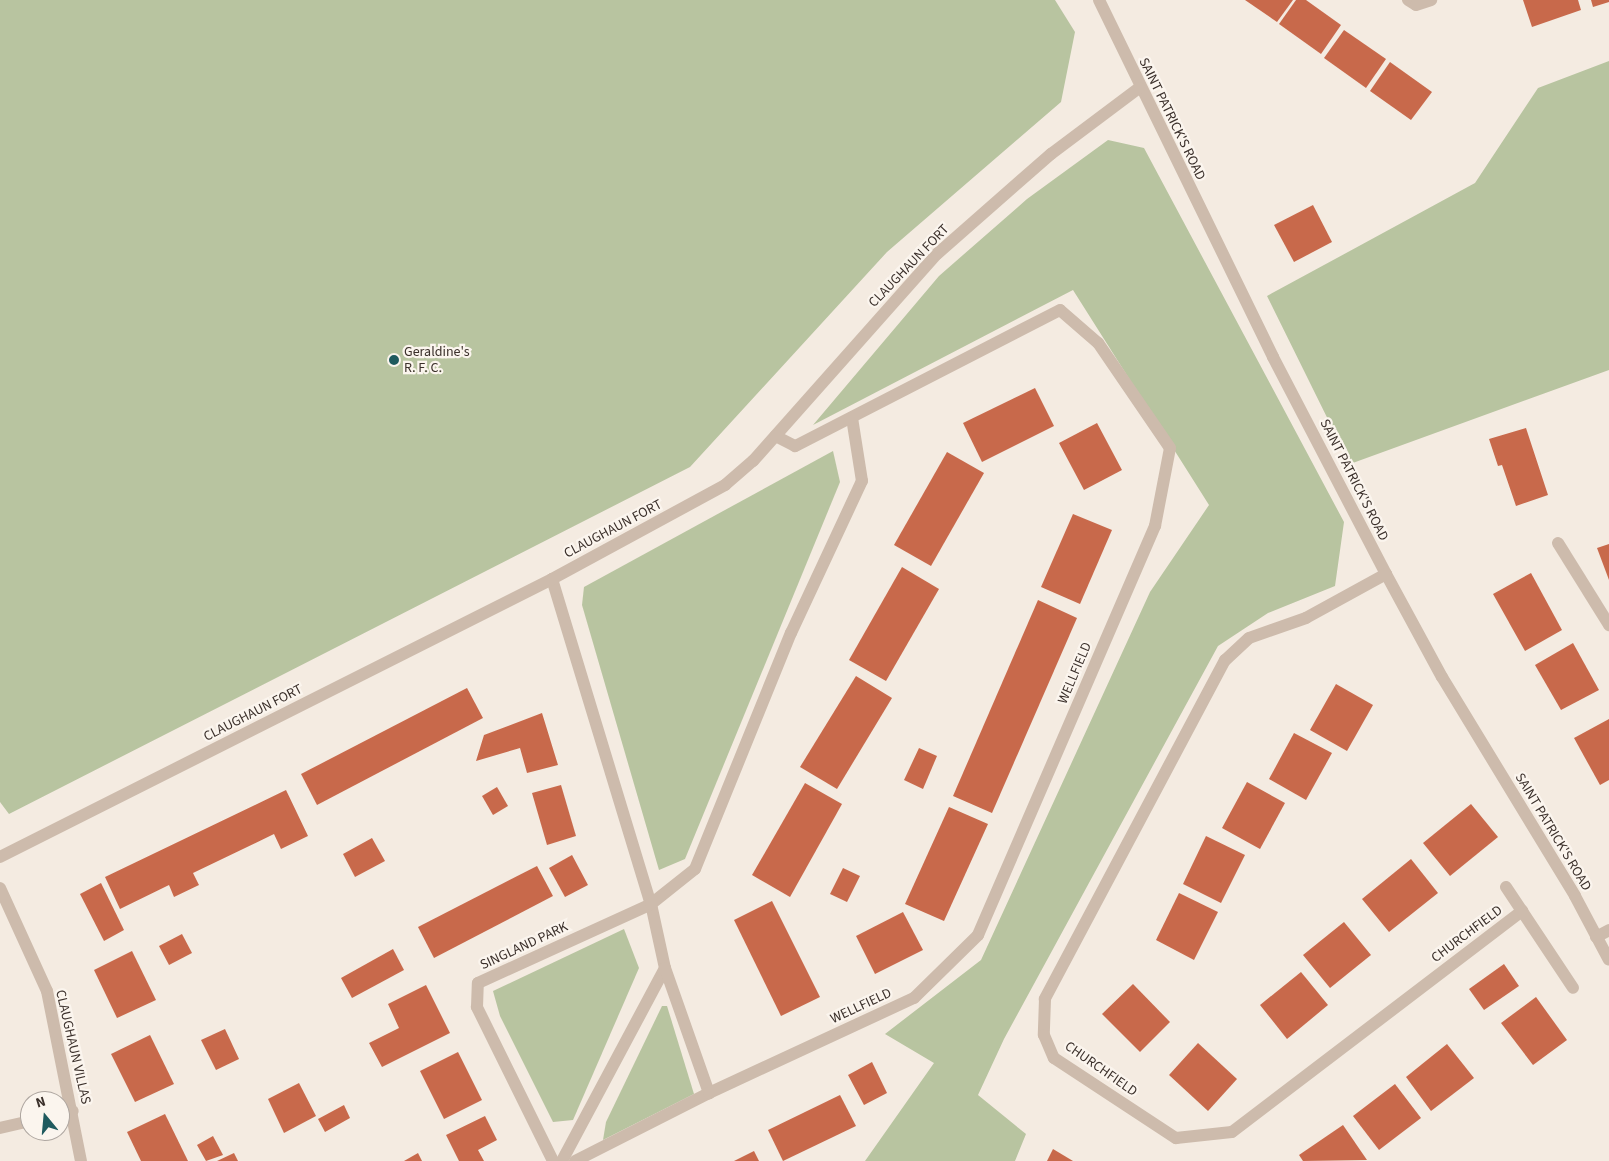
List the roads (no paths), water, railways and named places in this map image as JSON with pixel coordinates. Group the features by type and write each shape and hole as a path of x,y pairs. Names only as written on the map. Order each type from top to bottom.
{"street":[{"name":"SAINT PATRICK'S ROAD","path":"1099,0 1140,88 1386,574 1442,676 1575,896 1609,960"},
{"path":"1408,0 1416,5 1431,0"},
{"name":"CLAUGHAUN FORT","path":"0,857 552,579 725,485 774,436 937,254 1051,154 1140,88"},
{"name":"WELLFIELD","path":"575,1161 708,1093 914,998 978,935 1155,526 1170,448 1098,343 1060,310 795,446 774,436"},
{"path":"651,904 695,869 791,633 862,482 852,418"},
{"path":"1558,543 1609,625"},
{"name":"CHURCHFIELD","path":"1386,574 1306,618 1249,638 1225,660 1045,999 1044,1035 1054,1058 1176,1138 1232,1132 1522,911"},
{"path":"552,579 651,904 665,968 708,1093"},
{"name":"CHURCHFIELD","path":"1506,887 1573,988"},
{"name":"CLAUGHAUN VILLAS","path":"0,888 47,991 63,1091"},
{"name":"SINGLAND PARK","path":"553,1161 477,1007 478,983 651,904"},
{"path":"1596,937 1609,930"},
{"path":"562,1161 665,968"},
{"path":"0,1128 20,1123"},
{"name":"CLAUGHAUN VILLAS","path":"70,1125 81,1161"}],"place":[{"name":"Geraldine's R. F. C.","path":"394,360"}]}
